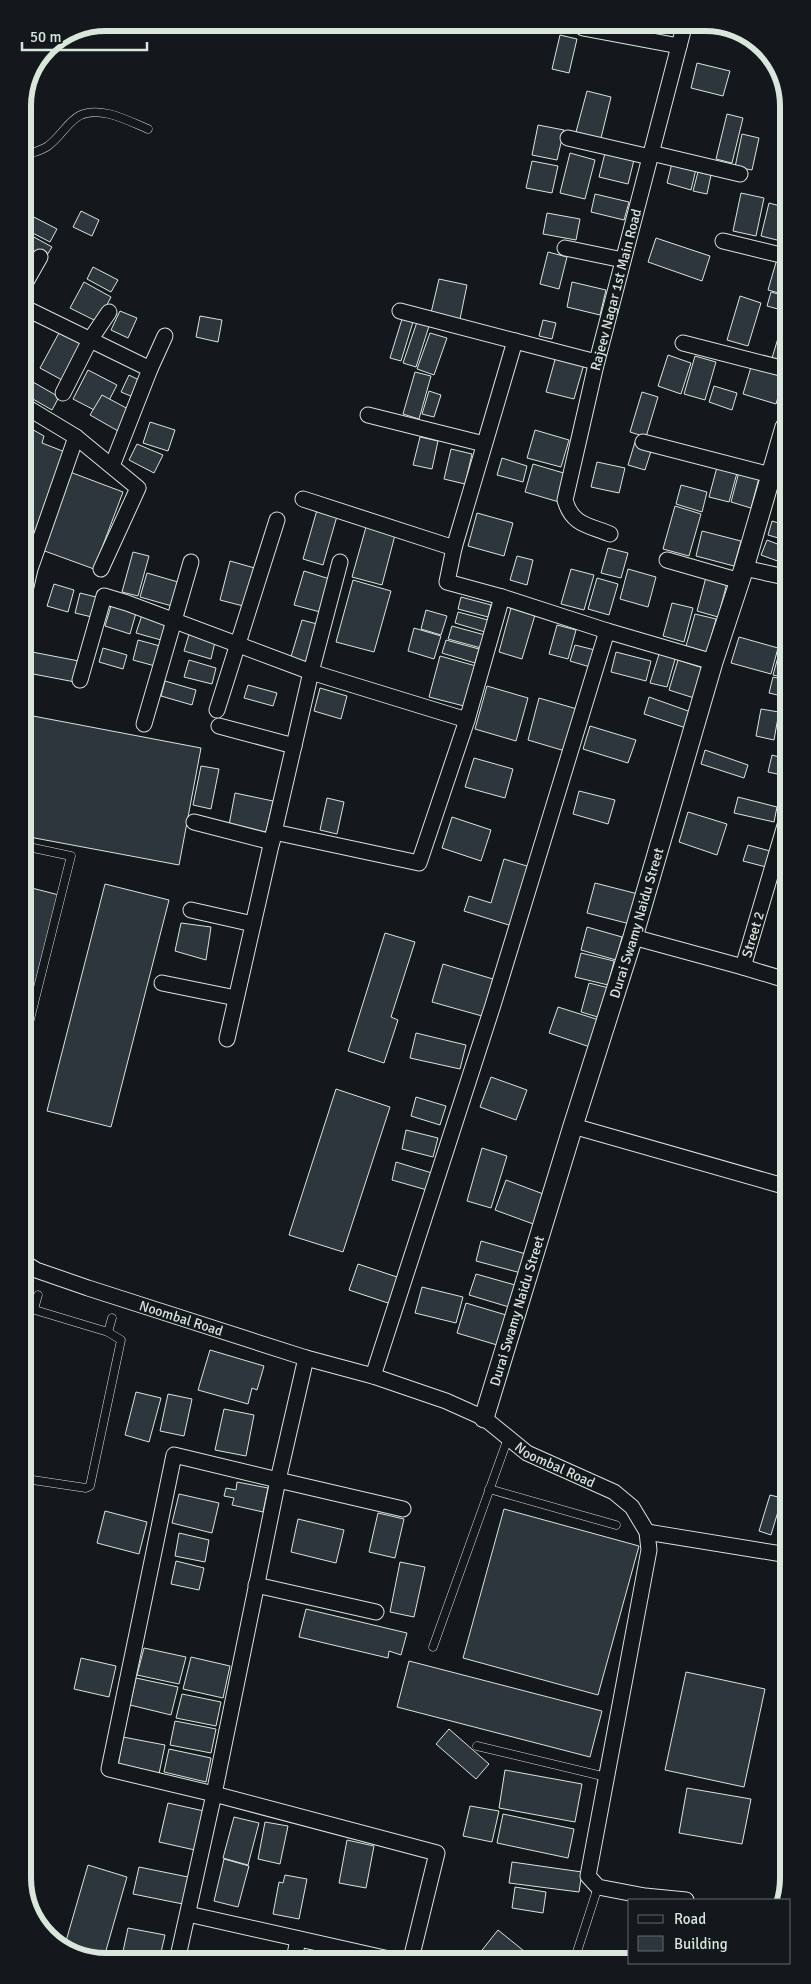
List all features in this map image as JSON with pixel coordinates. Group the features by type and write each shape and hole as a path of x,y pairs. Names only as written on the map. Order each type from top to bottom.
{"street":[{"path":"599,31 679,46"},
{"name":"Rajeev Nagar 1st Main Road","path":"610,534 576,520 568,512 565,500 596,362 683,31"},
{"path":"568,138 740,174"},
{"path":"722,241 780,255"},
{"path":"565,248 623,260"},
{"path":"31,273 40,257"},
{"path":"31,311 150,370"},
{"path":"400,311 596,362"},
{"path":"63,392 90,340 109,312"},
{"path":"112,466 165,336"},
{"path":"515,341 454,548 447,582 713,662"},
{"path":"682,343 780,369"},
{"path":"31,410 76,437 138,488 101,569"},
{"path":"368,415 484,444"},
{"path":"31,557 76,437"},
{"path":"643,442 771,475"},
{"name":"Durai Swamy Naidu Street","path":"484,1418 633,937 713,662 742,574 780,444"},
{"path":"303,499 454,548"},
{"path":"217,710 277,520"},
{"path":"667,560 742,574 780,577"},
{"path":"144,724 191,562"},
{"path":"227,1039 311,672 340,562"},
{"path":"80,680 104,596 174,620 311,672 467,720"},
{"path":"194,822 420,863 467,720 502,597"},
{"path":"373,1376 492,1005 608,631"},
{"path":"219,726 294,746"},
{"name":"Street 2","path":"633,937 742,967 780,842"},
{"path":"191,910 253,924"},
{"path":"742,967 780,978"},
{"path":"162,983 236,998"},
{"path":"573,1126 780,1185"},
{"name":"Noombal Road","path":"31,1267 71,1282 306,1358 373,1376 446,1401 484,1418 527,1453 614,1492 632,1507 647,1532 650,1550 588,1876 598,1887"},
{"path":"179,1953 214,1794 278,1480 306,1358"},
{"path":"403,1509 174,1455 109,1769 214,1794 437,1853 412,1953"},
{"path":"647,1532 780,1554"},
{"path":"256,1585 376,1612"},
{"path":"598,1887 645,1896 676,1899"},
{"path":"188,1914 362,1953"},
{"path":"295,1953 298,1939"}],"lane":[{"path":"31,153 48,146 70,122 79,116 91,113 108,113 148,129"},
{"path":"31,847 71,856 31,1015"},
{"path":"31,1306 38,1295"},
{"path":"31,1308 108,1332 121,1340 90,1486 86,1488 31,1480"},
{"path":"108,1332 112,1318"},
{"path":"433,1647 508,1438"},
{"path":"490,1489 616,1525"},
{"path":"477,1746 606,1777"},
{"path":"577,1953 598,1887"}],"building":[{"path":"560,35 577,39 569,73 552,69"},
{"path":"697,63 730,71 723,96 691,88"},
{"path":"587,91 611,97 601,138 576,132"},
{"path":"727,114 743,118 732,163 716,159"},
{"path":"538,125 564,130 557,160 532,155"},
{"path":"742,134 759,138 752,170 735,167"},
{"path":"570,153 595,160 585,199 560,193"},
{"path":"605,153 634,160 628,184 599,177"},
{"path":"532,161 558,166 552,193 526,188"},
{"path":"672,163 696,169 691,190 667,183"},
{"path":"698,172 711,175 707,194 693,191"},
{"path":"741,193 764,198 756,236 733,231"},
{"path":"595,194 629,202 624,220 591,212"},
{"path":"769,203 780,206 780,241 761,236"},
{"path":"81,211 99,220 92,236 73,227"},
{"path":"547,213 580,219 576,240 543,234"},
{"path":"31,216 57,229 50,242 31,232"},
{"path":"31,235 52,247 44,260 31,253"},
{"path":"656,238 710,256 702,281 648,262"},
{"path":"548,252 567,257 559,289 540,284"},
{"path":"31,258 42,264 37,275 31,272"},
{"path":"777,259 780,260 780,293 768,290"},
{"path":"93,267 118,280 111,292 87,279"},
{"path":"439,279 467,285 460,319 431,313"},
{"path":"84,282 111,297 98,322 70,308"},
{"path":"572,282 606,290 600,315 567,307"},
{"path":"771,292 780,295 780,310 767,306"},
{"path":"740,296 761,303 748,346 727,340"},
{"path":"120,311 137,318 128,338 111,330"},
{"path":"200,316 222,320 218,342 196,337"},
{"path":"402,319 413,322 401,361 390,358"},
{"path":"418,319 430,323 416,367 403,363"},
{"path":"543,320 556,323 552,339 539,336"},
{"path":"60,331 81,342 62,380 40,368"},
{"path":"780,332 780,360 772,358"},
{"path":"430,333 447,338 434,375 417,369"},
{"path":"668,355 691,363 681,394 658,386"},
{"path":"556,356 584,364 574,399 546,392"},
{"path":"695,356 716,362 705,400 684,394"},
{"path":"751,367 780,376 780,390 776,404 743,394"},
{"path":"88,370 117,385 102,414 73,399"},
{"path":"415,372 431,376 419,419 403,414"},
{"path":"129,375 141,381 133,397 121,392"},
{"path":"33,382 59,397 52,410 31,398 31,386"},
{"path":"714,386 737,393 732,410 709,402"},
{"path":"429,391 441,395 434,417 422,414"},
{"path":"642,392 658,397 646,437 630,432"},
{"path":"102,395 130,410 118,431 90,415"},
{"path":"150,422 175,430 168,451 143,443"},
{"path":"31,429 44,436 42,443 65,452 31,546"},
{"path":"535,430 569,440 561,467 527,458"},
{"path":"420,437 438,441 432,469 413,465"},
{"path":"635,442 652,448 645,470 628,465"},
{"path":"137,444 163,455 154,473 129,460"},
{"path":"451,449 472,454 465,484 444,479"},
{"path":"502,458 527,466 523,482 497,475"},
{"path":"597,462 625,468 619,493 591,487"},
{"path":"533,464 567,474 559,502 525,492"},
{"path":"717,467 737,473 729,502 709,497"},
{"path":"70,472 123,492 94,569 42,550"},
{"path":"739,472 759,478 751,508 731,502"},
{"path":"681,485 707,492 702,512 676,504"},
{"path":"675,506 701,514 689,556 663,549"},
{"path":"317,510 337,516 323,565 303,559"},
{"path":"477,513 513,523 504,556 468,546"},
{"path":"772,521 780,523 780,539 768,535"},
{"path":"366,527 395,535 382,585 352,577"},
{"path":"702,531 741,541 734,566 696,556"},
{"path":"767,540 780,545 780,562 761,555"},
{"path":"608,548 628,553 621,578 601,573"},
{"path":"133,552 149,556 138,596 122,592"},
{"path":"517,556 533,560 527,585 510,580"},
{"path":"230,561 258,569 247,607 220,600"},
{"path":"571,569 594,575 584,610 561,604"},
{"path":"628,569 656,577 648,607 620,599"},
{"path":"304,571 333,580 324,613 294,605"},
{"path":"147,573 178,582 172,606 140,597"},
{"path":"706,577 727,583 718,617 697,611"},
{"path":"597,578 618,584 609,615 588,609"},
{"path":"353,580 391,591 374,652 336,642"},
{"path":"54,584 74,590 68,612 47,606"},
{"path":"80,593 96,597 92,617 75,613"},
{"path":"461,597 491,605 488,617 458,609"},
{"path":"672,603 693,608 684,642 663,636"},
{"path":"111,606 136,613 130,634 105,626"},
{"path":"511,608 535,615 522,659 499,652"},
{"path":"426,610 447,616 441,635 421,629"},
{"path":"458,612 488,620 485,632 455,623"},
{"path":"695,614 716,619 707,652 686,646"},
{"path":"142,615 166,622 161,640 136,633"},
{"path":"302,620 317,624 305,665 290,660"},
{"path":"557,625 576,630 568,659 549,654"},
{"path":"452,626 485,635 481,648 448,639"},
{"path":"414,628 441,636 434,659 408,651"},
{"path":"190,631 215,642 211,659 184,651"},
{"path":"739,637 778,648 771,674 731,663"},
{"path":"138,640 160,646 155,666 133,660"},
{"path":"446,640 479,649 475,663 442,653"},
{"path":"575,645 595,650 590,667 570,661"},
{"path":"103,648 127,655 123,669 99,662"},
{"path":"780,650 780,677 773,675"},
{"path":"660,651 676,656 667,687 650,683"},
{"path":"32,652 79,661 75,682 31,674"},
{"path":"616,652 651,661 646,681 611,672"},
{"path":"440,656 476,666 464,706 429,697"},
{"path":"189,660 216,668 212,684 184,677"},
{"path":"678,660 703,668 694,698 669,690"},
{"path":"773,677 780,679 780,696 769,693"},
{"path":"165,681 196,690 192,705 161,696"},
{"path":"248,685 277,693 273,706 244,698"},
{"path":"487,686 528,698 516,741 475,729"},
{"path":"320,688 347,696 341,719 314,711"},
{"path":"649,697 691,712 686,728 644,714"},
{"path":"539,698 577,709 565,751 528,740"},
{"path":"761,709 779,712 774,740 756,736"},
{"path":"33,716 201,748 179,865 31,837 31,726"},
{"path":"590,726 636,740 628,763 583,749"},
{"path":"705,750 748,765 744,778 701,764"},
{"path":"772,755 780,757 780,775 768,772"},
{"path":"474,758 513,769 505,798 465,787"},
{"path":"201,766 219,769 211,809 193,805"},
{"path":"579,791 615,800 608,824 573,814"},
{"path":"235,793 273,801 266,832 229,825"},
{"path":"738,797 777,807 774,822 734,813"},
{"path":"327,798 344,802 337,834 320,830"},
{"path":"688,812 727,824 717,855 679,842"},
{"path":"452,817 491,830 481,861 442,848"},
{"path":"748,845 770,851 766,867 743,861"},
{"path":"504,859 530,867 512,926 464,911 469,896 491,903"},
{"path":"595,883 638,894 630,924 587,913"},
{"path":"105,884 169,900 111,1127 47,1111"},
{"path":"31,888 59,895 31,1005"},
{"path":"181,923 211,927 206,960 175,951"},
{"path":"587,927 622,937 616,960 581,950"},
{"path":"385,933 415,942 391,1017 398,1020 384,1063 348,1051"},
{"path":"581,953 614,961 608,985 575,977"},
{"path":"443,964 493,979 482,1016 432,1002"},
{"path":"589,983 609,988 601,1018 581,1012"},
{"path":"558,1007 599,1020 590,1047 549,1033"},
{"path":"416,1033 466,1045 460,1069 410,1058"},
{"path":"491,1077 527,1090 516,1120 480,1107"},
{"path":"336,1089 390,1107 343,1252 289,1235"},
{"path":"416,1097 446,1106 440,1125 411,1116"},
{"path":"406,1130 438,1138 433,1157 402,1149"},
{"path":"482,1148 507,1156 491,1208 467,1201"},
{"path":"396,1162 432,1173 427,1190 392,1180"},
{"path":"506,1180 546,1195 536,1225 495,1210"},
{"path":"481,1241 526,1254 521,1273 476,1261"},
{"path":"358,1264 400,1278 391,1304 349,1290"},
{"path":"476,1274 515,1285 509,1307 469,1295"},
{"path":"422,1287 463,1297 456,1323 415,1313"},
{"path":"466,1303 506,1315 497,1345 457,1333"},
{"path":"210,1350 264,1366 257,1390 252,1388 248,1404 198,1390"},
{"path":"136,1392 161,1398 149,1442 125,1435"},
{"path":"168,1394 192,1399 184,1436 160,1431"},
{"path":"224,1409 254,1415 246,1456 215,1450"},
{"path":"237,1482 268,1488 263,1512 232,1505 234,1498 224,1496 226,1488 236,1490"},
{"path":"179,1494 219,1503 212,1533 172,1523"},
{"path":"770,1495 780,1498 780,1505 771,1535 759,1531"},
{"path":"504,1509 639,1546 598,1695 463,1658"},
{"path":"105,1511 147,1522 139,1554 97,1543"},
{"path":"378,1513 404,1519 395,1558 369,1552"},
{"path":"298,1519 344,1530 336,1563 291,1552"},
{"path":"179,1533 209,1540 205,1562 175,1556"},
{"path":"176,1561 204,1568 199,1590 171,1584"},
{"path":"400,1562 425,1567 414,1617 390,1612"},
{"path":"306,1609 407,1633 401,1655 389,1651 388,1658 299,1637"},
{"path":"144,1648 186,1657 179,1684 137,1675"},
{"path":"191,1657 230,1666 223,1698 183,1689"},
{"path":"81,1658 116,1666 109,1697 74,1689"},
{"path":"409,1661 602,1711 590,1757 397,1707"},
{"path":"686,1672 765,1689 744,1787 665,1770"},
{"path":"136,1678 178,1687 171,1715 130,1705"},
{"path":"182,1694 221,1702 216,1726 176,1718"},
{"path":"175,1721 216,1729 211,1753 170,1745"},
{"path":"449,1729 489,1764 476,1779 436,1744"},
{"path":"123,1737 165,1745 159,1774 118,1766"},
{"path":"169,1749 211,1758 206,1782 164,1772"},
{"path":"505,1770 582,1784 575,1822 499,1808"},
{"path":"687,1788 751,1799 742,1844 679,1833"},
{"path":"168,1803 204,1811 195,1850 159,1842"},
{"path":"470,1806 499,1811 492,1842 463,1836"},
{"path":"503,1814 574,1829 568,1858 497,1843"},
{"path":"234,1817 259,1823 248,1865 223,1858"},
{"path":"265,1822 288,1826 280,1864 258,1859"},
{"path":"347,1840 374,1846 366,1888 339,1883"},
{"path":"224,1859 249,1866 238,1907 214,1901"},
{"path":"512,1862 582,1872 579,1892 509,1883"},
{"path":"88,1865 127,1877 105,1953 77,1947 66,1941"},
{"path":"139,1867 188,1877 183,1904 133,1894"},
{"path":"285,1875 307,1879 299,1919 273,1914 279,1882 283,1883"},
{"path":"515,1887 546,1892 543,1913 512,1908"},
{"path":"128,1928 165,1935 161,1953 123,1953"},
{"path":"498,1930 524,1951 522,1953 480,1953"}]}
